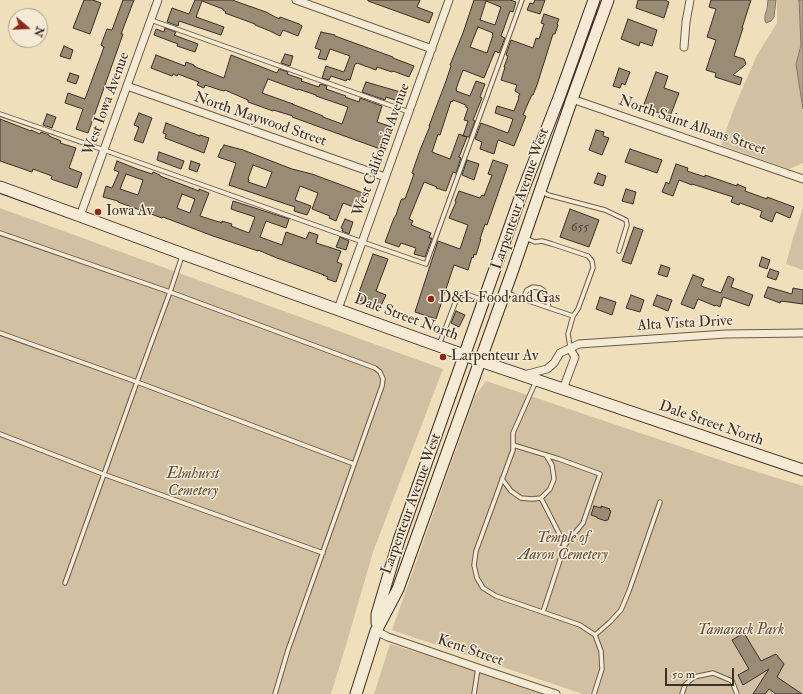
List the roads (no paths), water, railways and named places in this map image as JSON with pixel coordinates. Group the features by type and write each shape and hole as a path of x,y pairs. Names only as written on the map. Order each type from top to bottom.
{"main road":[{"name":"Larpenteur Avenue West","path":"376,632 378,614 399,540 520,198 560,95 594,0"},
{"name":"Larpenteur Avenue West","path":"356,694 376,632 398,589 608,0"},
{"name":"Dale Street North","path":"0,187 522,375 803,470"}],"street":[{"name":"West Iowa Avenue","path":"80,216 158,0"},
{"path":"296,0 432,49"},
{"name":"West California Avenue","path":"338,309 449,0"},
{"path":"684,47 690,0"},
{"name":"North Maywood Street","path":"127,86 385,177"},
{"name":"North Saint Albans Street","path":"572,99 803,178"},
{"name":"Alta Vista Drive","path":"522,375 547,369 560,353 579,344 726,334 803,333"},
{"path":"563,389 575,357 570,349"},
{"name":"Kent Street","path":"376,632 556,694"}],"lane":[{"path":"0,114 426,264 522,0"},
{"path":"151,20 409,112"},
{"path":"540,191 548,195 605,210 626,220 627,225 619,251"},
{"path":"0,233 170,292 375,368 380,372 382,386 288,650 274,694"},
{"path":"524,237 535,242 542,241 588,256 592,261 593,268 578,309 573,316 568,334 570,349"},
{"path":"65,583 183,254"},
{"path":"523,298 527,290 533,287 540,288 544,291 547,297 549,308"},
{"path":"505,292 573,316"},
{"path":"439,345 456,298 463,295 469,295 484,300"},
{"path":"0,333 136,382 354,464"},
{"path":"537,380 513,433 513,450 476,551 474,565 477,578 483,588 496,596 580,624 595,635 601,651 602,669 594,694"},
{"path":"0,434 103,474 323,553"},
{"path":"513,445 559,459 600,474 583,523 565,545 544,612"},
{"path":"502,479 511,491 521,498 541,498 550,489 554,479 552,465 546,455"},
{"path":"541,498 565,545"},
{"path":"595,635 621,610 630,591 660,502"},
{"path":"474,694 478,668"},
{"path":"682,694 685,685 694,677 713,673 732,681 737,694"}],"place":[{"name":"Iowa Av","path":"98,212"},
{"name":"D&L Food and Gas","path":"431,299"},
{"name":"Larpenteur Av","path":"443,357"}],"park label":[{"name":"Elmhurst Cemetery","path":"193,484"},
{"name":"Temple of Aaron Cemetery","path":"563,548"},
{"name":"Tamarack Park","path":"741,631"}]}
